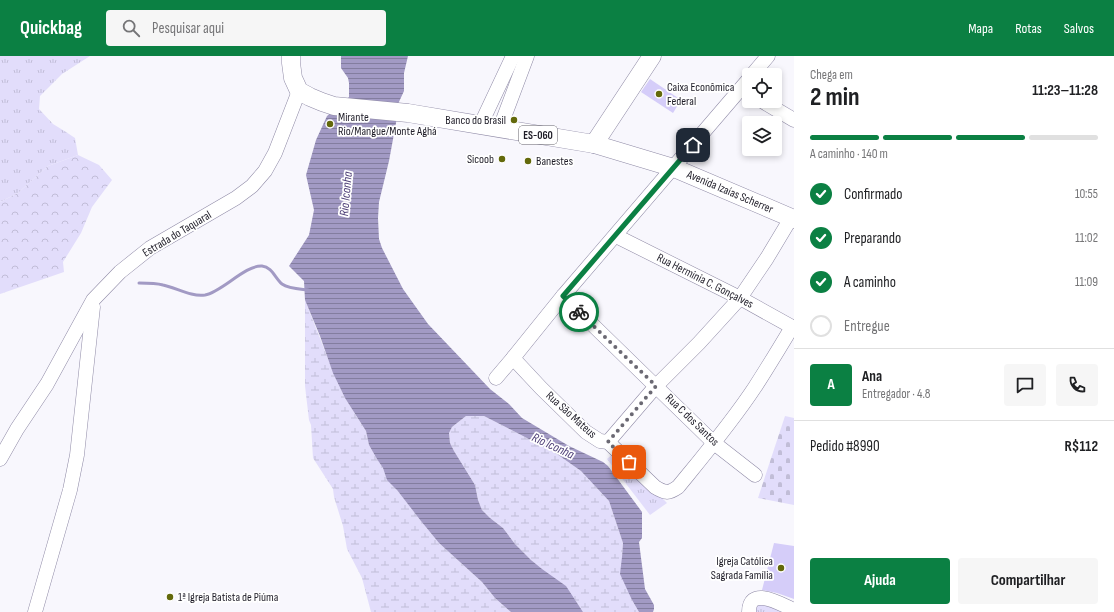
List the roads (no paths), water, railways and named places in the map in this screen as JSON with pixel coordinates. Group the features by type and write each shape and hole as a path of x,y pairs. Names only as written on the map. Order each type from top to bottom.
{"main road":[{"path":"290,58 293,78 299,91"},
{"path":"594,144 648,58"},
{"name":"Avenida Izaías Scherrer","path":"299,91 334,106 408,113 594,144 674,168 793,218"}],"street":[{"path":"481,124 513,56"},
{"path":"500,128 527,56"},
{"path":"758,68 768,56"},
{"name":"Estrada do Taquaral","path":"0,459 17,429 47,384 93,300 120,272 150,248 236,198 252,186 265,171 275,153 299,91"},
{"path":"496,378 514,358 563,296 742,92"},
{"path":"774,108 794,120"},
{"path":"608,442 656,386 699,343 740,298 793,218"},
{"name":"Rua Herminia C. Gonçalves","path":"616,236 740,298 793,327"},
{"name":"Rua C dos Santos","path":"563,296 714,443 755,475"},
{"path":"35,612 70,490 77,455 93,300"},
{"path":"714,443 755,387 793,327"},
{"name":"Rua São Mateus","path":"514,358 541,388 586,432 600,441 608,442 655,487 664,492 672,491 678,487 714,443"},
{"path":"750,606 758,598 764,598 794,610"}],"water":[{"name":"Rio Iconha","path":"341,56 408,56 404,73 404,91 398,104 389,161 379,202 378,218 379,239 382,248 403,289 428,324 490,389 509,404 522,418 569,446 603,462 608,466 642,512 642,538 639,542 645,589 654,605 653,612 639,612 620,574 623,543 609,501 581,471 554,452 484,416 466,416 452,427 449,433 450,443 454,451 475,485 482,510 503,528 515,544 531,560 566,586 583,612 511,612 495,598 482,582 439,543 397,490 387,480 383,468 369,445 366,431 345,398 333,373 305,300 304,281 289,266 309,235 314,210 306,175 316,140 327,116 349,97 349,83 348,78 341,68"}],"waterway":[{"path":"139,283 160,284 189,294 205,295 219,289 248,270 262,266 268,268 285,286 308,290"}],"place":[{"name":"Caixa Econômica Federal","path":"659,94"},
{"name":"Banco do Brasil","path":"514,120"},
{"name":"Mirante Rio/Mangue/Monte Aghá","path":"330,124"},
{"name":"Sicoob","path":"502,159"},
{"name":"Banestes","path":"528,161"},
{"name":"Igreja Católica Sagrada Família","path":"781,568"},
{"name":"1ª Igreja Batista de Piúma","path":"170,597"}]}
